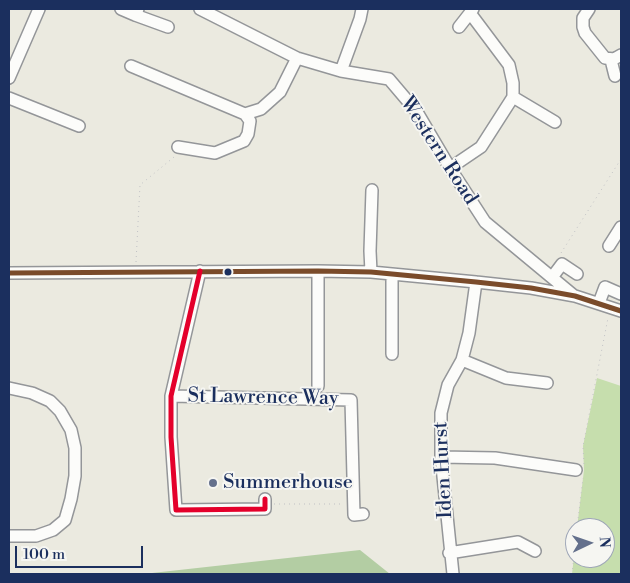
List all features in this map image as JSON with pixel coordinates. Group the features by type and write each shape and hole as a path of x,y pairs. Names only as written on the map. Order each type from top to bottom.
{"street":[{"path":"9,78 39,9"},
{"path":"121,9 136,12 168,27"},
{"name":"Western Road","path":"200,9 297,58 341,71 389,79 417,112 485,222 575,296"},
{"path":"341,71 362,9"},
{"path":"588,9 584,18 583,28 605,58 616,57 614,76"},
{"path":"450,168 481,147 513,97 513,83 509,65 472,11 459,27"},
{"path":"245,114 261,109 280,92 297,58"},
{"path":"131,66 245,114 250,121 248,134 244,141 215,153 177,152"},
{"path":"513,97 554,122"},
{"path":"9,98 79,126"},
{"path":"371,272 372,190"},
{"path":"609,246 621,227"},
{"path":"553,276 562,264 577,274"},
{"path":"9,273 136,271 371,272 476,282 575,296 621,311"},
{"path":"318,271 318,386"},
{"path":"200,272 171,396 171,437 176,510 265,509 265,502"},
{"path":"392,274 392,354"},
{"name":"Iden Hurst","path":"453,574 441,457 441,413 448,385 462,360 469,333 476,282"},
{"path":"604,305 606,287 621,294"},
{"path":"462,360 506,378 547,383"},
{"path":"9,388 32,393 50,401 60,411 71,430 75,448 71,499 64,520 54,530 36,536 9,536"},
{"name":"St Lawrence Way","path":"171,396 351,400 353,504"},
{"path":"441,457 495,458 581,473"},
{"path":"353,504 354,514 363,514"},
{"path":"450,553 518,542 535,551"}],"path":[{"path":"136,271 140,185 177,152"},
{"path":"559,257 621,159"},
{"path":"578,518 584,446 604,305"},
{"path":"265,502 353,504"}],"green space":[{"path":"597,378 621,386 621,574 572,574 573,568 615,568 615,518 578,518 584,470 583,446"},
{"path":"360,550 390,574 143,574"}],"transit line":[{"path":"200,271 171,396 171,437 176,510 265,509 265,499"},
{"path":"9,273 371,272 531,288 575,296 621,311"}],"place":[{"name":"Summerhouse","path":"213,483"}]}
